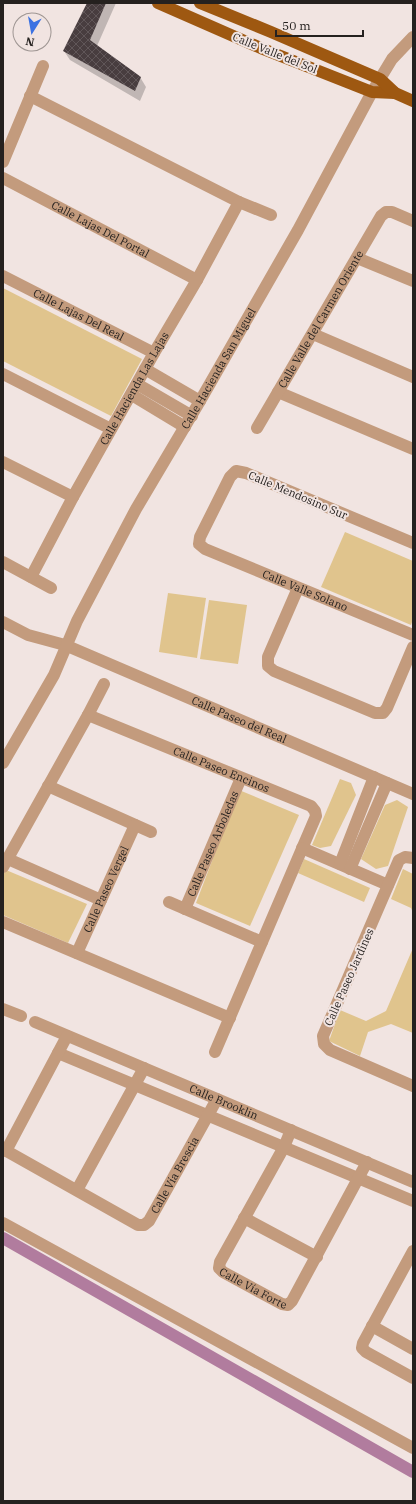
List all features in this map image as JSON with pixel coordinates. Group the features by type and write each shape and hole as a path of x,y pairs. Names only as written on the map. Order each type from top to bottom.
{"main road":[{"name":"Calle Valle del Sol","path":"158,3 263,49 372,92 395,93"},
{"name":"Calle Valle del Sol","path":"200,3 380,79 395,93 413,101"}],"street":[{"name":"Calle Hacienda San Miguel","path":"3,763 54,674 63,656 65,645 136,509 192,416 298,230 372,92 392,59 413,37"},
{"path":"3,162 43,66"},
{"path":"30,96 239,202 271,215"},
{"name":"Calle Lajas Del Portal","path":"3,178 197,280"},
{"name":"Calle Hacienda Las Lajas","path":"31,576 73,497 197,280 239,202"},
{"name":"Calle Valle del Carmen Oriente","path":"256,428 358,258 381,216 386,212 392,212 413,221"},
{"path":"358,258 413,281"},
{"name":"Calle Lajas Del Real","path":"3,276 154,353"},
{"path":"313,334 413,377"},
{"path":"145,369 200,401"},
{"path":"3,374 111,429"},
{"path":"134,389 192,416"},
{"path":"134,389 185,427"},
{"path":"278,392 413,449"},
{"path":"3,462 73,497"},
{"name":"Calle Mendosino Sur","path":"200,544 200,537 203,530 230,477 236,471 246,473 413,543"},
{"name":"Calle Valle Solano","path":"200,544 205,549 413,635"},
{"path":"3,562 51,588"},
{"path":"298,588 268,657 268,666 274,671 375,713 383,713 387,708 413,647"},
{"path":"3,622 28,635 65,645"},
{"name":"Calle Paseo del Real","path":"65,645 413,794"},
{"path":"101,900 6,863 104,684"},
{"name":"Calle Paseo Encinos","path":"88,715 311,806 315,811 316,816 215,1052"},
{"path":"345,867 374,777"},
{"name":"Calle Paseo Arboledas","path":"186,909 240,778"},
{"path":"345,867 387,783"},
{"path":"48,786 151,832"},
{"name":"Calle Paseo Vergel","path":"77,953 135,825"},
{"path":"302,848 388,885"},
{"name":"Calle Paseo Jardines","path":"413,858 405,857 399,860 323,1036 324,1044 330,1050 413,1086"},
{"name":"Calle Paseo Arboledas","path":"169,902 262,942"},
{"path":"3,922 230,1018"},
{"path":"3,1009 21,1016"},
{"name":"Calle Brooklin","path":"35,1022 413,1182"},
{"name":"Calle Vía Brescia","path":"67,1036 4,1150 138,1225 144,1225 150,1221 217,1099"},
{"name":"Calle Brooklin","path":"58,1053 413,1201"},
{"path":"77,1190 144,1068"},
{"name":"Calle Vía Forte","path":"291,1130 284,1147 220,1262 219,1268 223,1272 282,1304 288,1305 292,1301 367,1162"},
{"path":"244,1218 317,1257"},
{"path":"3,1223 413,1448"},
{"path":"412,1254 372,1326 362,1348 366,1352 413,1378"},
{"path":"372,1326 413,1349"}],"shaded area":[{"path":"3,288 142,359 111,416 3,361"},
{"path":"345,532 413,561 413,619 411,625 321,587"},
{"path":"168,593 206,598 197,658 159,652"},
{"path":"209,600 247,605 238,664 200,659"},
{"path":"340,779 351,783 356,795 331,846 320,848 312,845"},
{"path":"239,790 299,815 250,926 196,903"},
{"path":"397,800 408,807 388,866 376,869 361,859 385,805"},
{"path":"304,859 370,888 364,902 298,873"},
{"path":"403,869 413,874 413,913 411,908 391,899"},
{"path":"6,870 87,904 68,943 3,915 3,875"},
{"path":"413,948 413,1033 391,1024 368,1032 360,1056 329,1041 340,1010 366,1021 386,1011"}],"building":[{"path":"87,3 106,3 90,40 141,77 135,91 63,51"}],"waterway":[{"path":"3,1238 413,1472"}]}
